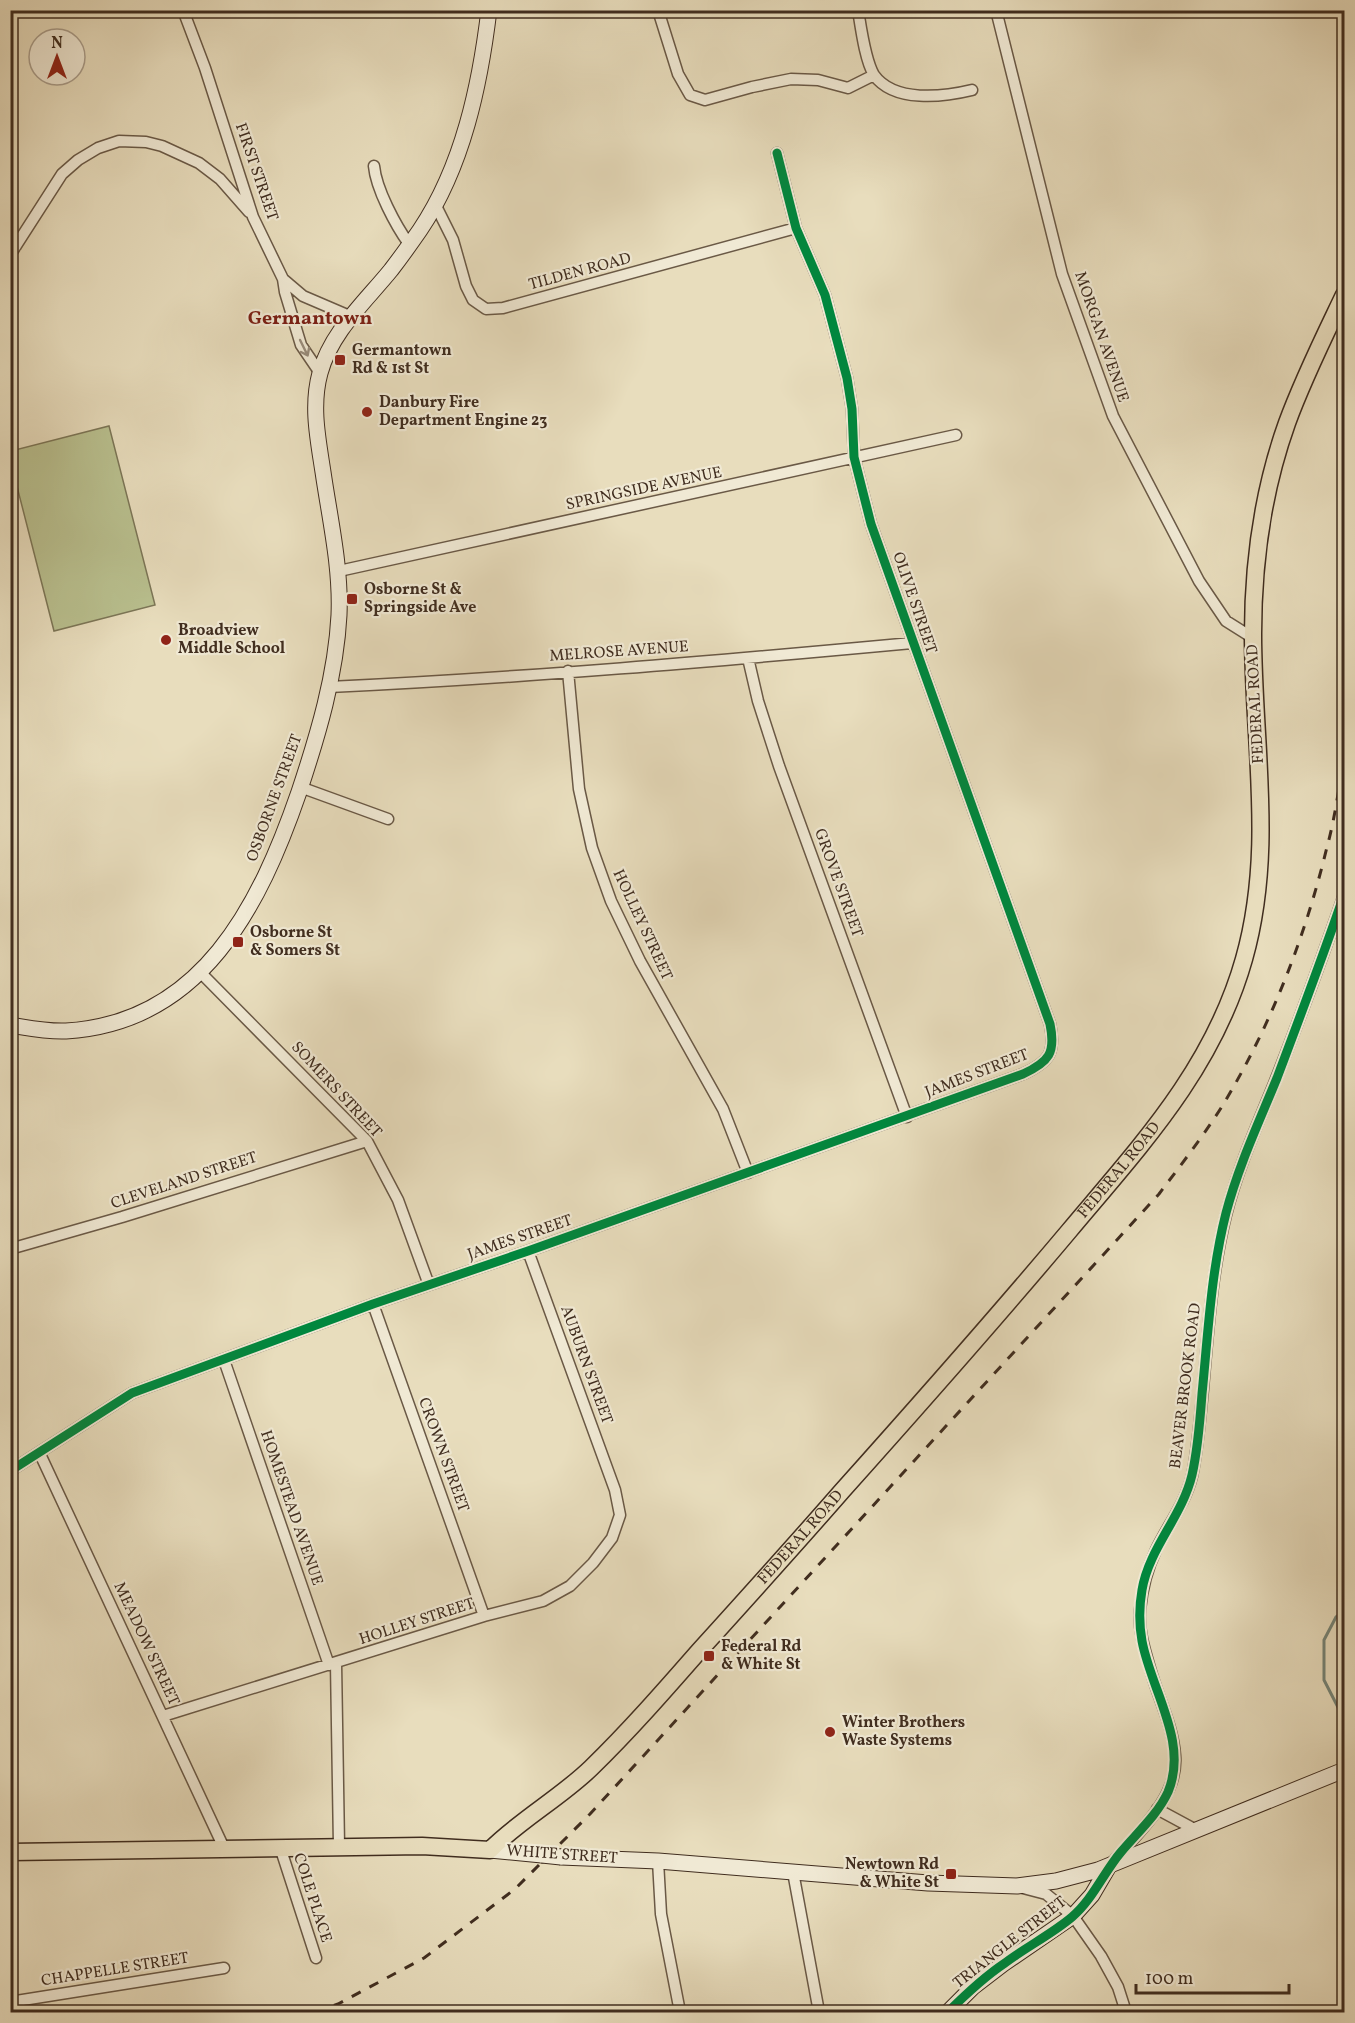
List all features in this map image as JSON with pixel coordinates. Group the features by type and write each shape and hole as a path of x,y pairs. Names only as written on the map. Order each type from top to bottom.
{"main road":[{"name":"OSBORNE STREET","path":"10,1025 63,1031 93,1028 120,1022 153,1007 200,972 226,945 268,873 286,830 314,746 329,687 339,615 339,572 315,425 320,373 335,340 409,244 435,204 452,166 474,99 484,51 489,10"},
{"name":"FEDERAL ROAD","path":"490,1850 512,1829 588,1770 664,1691 888,1441 1015,1295 1173,1104 1203,1058 1226,1011 1244,960 1256,910 1262,855 1262,810 1253,638 1254,585 1259,533 1271,474 1287,424 1308,369 1344,295"},
{"name":"WHITE STREET","path":"10,1852 422,1846 561,1857 658,1861 923,1882 1017,1886 1056,1881 1109,1866 1344,1770"},
{"name":"TRIANGLE STREET","path":"948,2013 988,1975 1073,1916 1092,1895 1109,1866"}],"street":[{"name":"FIRST STREET","path":"183,10 205,68 253,217 283,279 301,345 320,373"},
{"path":"658,10 678,74 690,95 705,100 791,79 818,80 848,88 874,75"},
{"path":"858,10 865,47 874,75 891,89 911,96 955,94 972,90"},
{"name":"MORGAN AVENUE","path":"996,10 1062,274 1113,416 1199,581 1226,621 1253,638"},
{"path":"13,250 62,174 78,160 98,148 120,141 146,142 162,146 199,163 220,179 253,217"},
{"name":"OLIVE STREET","path":"777,153 796,228 825,295 847,378 852,409 854,457 871,524 1050,1024 1053,1041 1050,1056"},
{"path":"374,166 396,225 409,244"},
{"name":"TILDEN ROAD","path":"435,204 453,240 466,286 473,300 486,309 502,308 796,228"},
{"path":"10,234 13,250"},
{"path":"283,279 303,296 352,317"},
{"name":"SPRINGSIDE AVENUE","path":"339,572 956,435"},
{"name":"MELROSE AVENUE","path":"329,687 748,658 912,643"},
{"name":"GROVE STREET","path":"748,658 758,701 779,766 907,1117"},
{"name":"HOLLEY STREET","path":"568,671 579,789 592,848 610,901 640,961 723,1109 748,1173"},
{"path":"300,787 388,819"},
{"name":"BEAVER BROOK ROAD","path":"1109,1866 1157,1809 1174,1775 1175,1755 1169,1728 1142,1640 1140,1613 1142,1589 1156,1550 1183,1503 1192,1476 1216,1265 1226,1214 1237,1178 1311,991 1344,895"},
{"name":"SOMERS STREET","path":"200,972 367,1141 398,1200 429,1286"},
{"name":"JAMES STREET","path":"10,1471 40,1454 132,1393 373,1304 907,1117 1023,1074 1039,1067 1050,1056"},
{"name":"CLEVELAND STREET","path":"10,1249 122,1217 367,1141"},
{"name":"AUBURN STREET","path":"528,1251 615,1490"},
{"name":"CROWN STREET","path":"373,1304 484,1616"},
{"name":"HOMESTEAD AVENUE","path":"224,1360 333,1664 339,1846"},
{"name":"MEADOW STREET","path":"40,1454 224,1848"},
{"name":"HOLLEY STREET","path":"163,1716 484,1616 543,1601 570,1586 593,1563 612,1538 620,1515 615,1490"},
{"path":"1157,1809 1196,1830"},
{"name":"COLE PLACE","path":"280,1847 316,1958"},
{"path":"658,1861 661,1914 680,2013"},
{"path":"793,1872 819,2013"},
{"path":"1017,1886 1046,1894 1073,1916 1101,1956 1118,1987 1126,2013"},
{"name":"CHAPPELLE STREET","path":"10,2002 224,1968"}],"green space":[{"path":"109,426 155,605 54,631 11,463 11,451"}],"waterway":[{"path":"1344,1611 1336,1617 1324,1640 1324,1680 1344,1719"}],"railway":[{"path":"315,2012 338,2004 424,1958 515,1889 590,1814 1159,1194 1199,1141 1239,1078 1284,982 1318,881 1332,825 1344,757"}],"cycle path":[{"path":"10,1471 132,1393 373,1304 1023,1074 1045,1061 1052,1042 1050,1024 871,524 854,457 852,409 847,378 825,295 796,228 777,153"},
{"path":"948,2012 990,1974 1072,1917 1092,1894 1121,1852 1153,1816 1168,1792 1173,1773 1174,1754 1166,1716 1142,1641 1140,1628 1142,1590 1151,1560 1181,1505 1192,1475 1196,1455 1213,1280 1226,1213 1243,1162 1286,1055 1344,895"}],"place":[{"name":"Germantown Rd & 1st St","path":"340,360"},
{"name":"Danbury Fire Department Engine 23","path":"367,412"},
{"name":"Osborne St & Springside Ave","path":"352,599"},
{"name":"Broadview Middle School","path":"166,640"},
{"name":"Osborne St & Somers St","path":"238,942"},
{"name":"Federal Rd & White St","path":"709,1656"},
{"name":"Winter Brothers Waste Systems","path":"830,1732"},
{"name":"Newtown Rd & White St","path":"951,1874"}],"district":[{"name":"Germantown","path":"310,319"}]}
